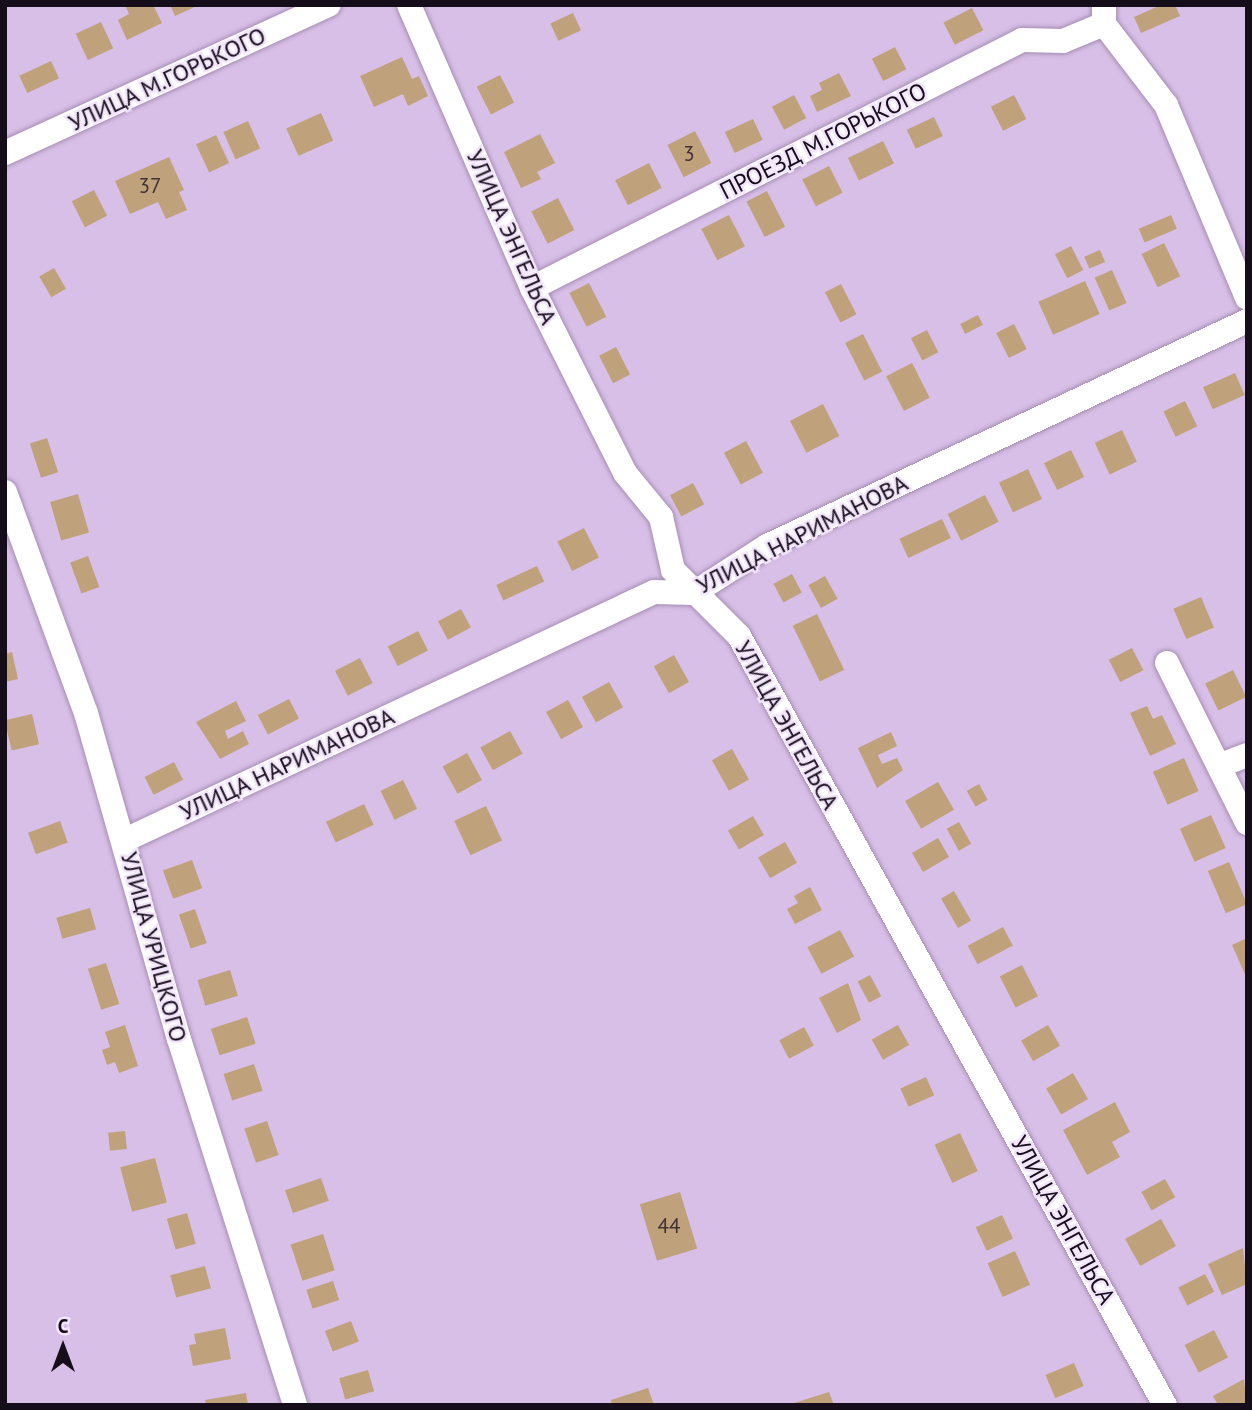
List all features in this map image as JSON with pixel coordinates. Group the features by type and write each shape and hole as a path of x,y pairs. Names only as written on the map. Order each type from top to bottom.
{"street":[{"name":"УЛИЦА М.ГОРЬКОГО","path":"5,153 329,5"},
{"name":"УЛИЦА ЭНГЕЛЬСА","path":"409,5 532,288 625,473 661,517 673,570 739,636 1165,1405"},
{"name":"ПРОЕЗД М.ГОРЬКОГО","path":"532,288 1022,40 1063,41 1104,15"},
{"path":"1104,15 1166,105 1247,298"},
{"name":"УЛИЦА НАРИМАНОВА","path":"125,840 654,592 694,593 767,546 1247,321"},
{"name":"УЛИЦА УРИЦКОГО","path":"5,492 86,713 125,840 178,1039 295,1405"},
{"path":"1167,663 1247,823"},
{"path":"1220,765 1247,755"}],"building":[{"path":"125,5 153,5 162,23 127,40 118,20 129,14"},
{"path":"170,5 199,5 175,16"},
{"path":"1161,5 1175,5 1180,16 1141,33 1134,17"},
{"path":"972,8 983,30 955,45 943,23"},
{"path":"573,13 581,30 558,41 550,24"},
{"path":"101,22 113,48 88,60 76,34"},
{"path":"895,47 906,69 883,81 872,59"},
{"path":"402,57 412,79 419,76 428,96 408,106 403,94 374,107 360,76"},
{"path":"51,61 59,78 27,93 19,76"},
{"path":"839,73 851,96 817,112 810,96 822,90 819,83"},
{"path":"500,75 514,103 491,114 477,87"},
{"path":"794,95 806,118 784,130 772,107"},
{"path":"1014,95 1026,119 1003,131 991,107"},
{"path":"321,113 333,140 298,156 286,128"},
{"path":"934,117 943,136 916,149 907,130"},
{"path":"753,119 763,140 735,153 725,132"},
{"path":"248,121 260,148 236,159 223,132"},
{"path":"695,131 711,163 684,177 667,145"},
{"path":"540,134 555,163 537,172 541,179 521,188 504,152"},
{"path":"216,135 229,163 209,172 196,144"},
{"path":"883,141 894,163 859,181 848,158"},
{"path":"169,157 184,190 179,192 187,210 166,219 158,202 130,214 115,181"},
{"path":"649,163 662,188 628,205 615,180"},
{"path":"829,166 843,193 816,206 802,180"},
{"path":"94,190 107,216 85,227 72,201"},
{"path":"767,191 785,227 765,237 747,201"},
{"path":"558,198 574,230 548,244 531,212"},
{"path":"729,215 745,246 717,260 701,229"},
{"path":"1171,215 1177,229 1145,242 1139,229"},
{"path":"1164,243 1180,276 1158,287 1142,254"},
{"path":"1071,246 1083,270 1067,278 1055,254"},
{"path":"1100,250 1105,262 1089,269 1084,257"},
{"path":"54,268 66,289 51,297 39,276"},
{"path":"1112,270 1127,303 1109,311 1095,278"},
{"path":"1085,281 1100,314 1053,335 1038,302"},
{"path":"589,283 606,317 587,327 569,293"},
{"path":"841,284 856,314 840,322 825,292"},
{"path":"978,315 983,325 965,334 960,324"},
{"path":"1014,324 1027,349 1009,358 996,333"},
{"path":"927,330 938,352 922,360 911,338"},
{"path":"863,334 882,371 864,381 845,343"},
{"path":"616,347 630,375 613,383 599,356"},
{"path":"912,363 930,398 904,411 886,376"},
{"path":"1235,373 1245,395 1213,409 1203,387"},
{"path":"1185,401 1197,426 1176,437 1163,412"},
{"path":"823,404 839,436 806,453 790,421"},
{"path":"1122,430 1137,462 1110,474 1095,443"},
{"path":"47,438 58,472 41,478 30,444"},
{"path":"746,441 763,473 741,485 724,453"},
{"path":"1071,450 1084,477 1057,490 1044,463"},
{"path":"1028,469 1042,499 1013,512 999,483"},
{"path":"693,483 704,504 681,516 670,495"},
{"path":"78,494 89,532 61,540 50,502"},
{"path":"985,495 999,522 961,541 948,514"},
{"path":"942,519 951,538 908,558 899,539"},
{"path":"584,528 599,557 572,571 557,542"},
{"path":"88,556 99,587 81,594 70,562"},
{"path":"537,566 544,581 503,600 496,585"},
{"path":"792,574 802,593 783,602 773,584"},
{"path":"825,576 838,599 821,608 808,585"},
{"path":"1201,597 1214,627 1186,639 1173,609"},
{"path":"461,609 471,628 448,640 438,621"},
{"path":"817,614 844,670 820,682 793,626"},
{"path":"418,631 428,651 398,666 388,646"},
{"path":"1132,648 1143,670 1120,682 1109,660"},
{"path":"12,652 18,679 5,682 5,654"},
{"path":"674,655 689,682 669,693 654,666"},
{"path":"360,658 373,683 348,696 335,671"},
{"path":"1233,670 1246,697 1218,711 1205,684"},
{"path":"609,682 623,707 596,722 582,697"},
{"path":"289,699 299,719 268,734 258,715"},
{"path":"568,700 583,727 561,739 546,712"},
{"path":"236,701 246,721 225,731 228,739 243,731 249,744 220,759 196,722"},
{"path":"1147,706 1153,719 1162,715 1176,744 1150,756 1130,713"},
{"path":"32,714 39,744 12,751 5,720"},
{"path":"510,731 523,754 493,770 480,747"},
{"path":"891,732 897,746 878,755 882,764 897,758 903,770 877,788 858,748"},
{"path":"732,749 749,780 729,791 712,760"},
{"path":"467,753 482,780 458,794 443,767"},
{"path":"1184,758 1199,791 1168,805 1153,772"},
{"path":"174,762 183,780 154,795 145,777"},
{"path":"403,780 417,809 395,820 381,791"},
{"path":"938,782 954,810 921,829 905,801"},
{"path":"979,784 988,800 975,807 967,791"},
{"path":"364,804 374,825 336,843 326,822"},
{"path":"486,806 502,840 470,855 454,821"},
{"path":"1211,815 1226,848 1195,862 1180,829"},
{"path":"753,816 764,835 739,850 728,830"},
{"path":"60,821 68,843 36,854 28,833"},
{"path":"959,822 971,844 959,851 947,829"},
{"path":"938,838 949,857 923,872 912,853"},
{"path":"785,842 797,863 770,878 758,858"},
{"path":"192,860 202,888 173,899 163,871"},
{"path":"1229,862 1247,904 1226,913 1208,871"},
{"path":"810,887 822,910 795,924 787,909 798,903 794,896"},
{"path":"954,891 971,920 958,928 941,898"},
{"path":"90,908 96,929 62,939 56,918"},
{"path":"195,909 207,943 191,949 179,915"},
{"path":"1003,927 1013,946 978,964 968,946"},
{"path":"840,930 854,956 821,974 807,947"},
{"path":"1247,938 1247,979 1232,945"},
{"path":"106,963 119,1004 101,1010 88,969"},
{"path":"1022,965 1038,996 1016,1008 1000,976"},
{"path":"230,970 238,996 205,1006 197,980"},
{"path":"870,975 881,996 869,1003 858,982"},
{"path":"848,983 861,1020 837,1033 819,998"},
{"path":"247,1017 256,1044 220,1055 211,1029"},
{"path":"125,1025 138,1066 119,1073 115,1062 107,1065 102,1050 110,1047 105,1032"},
{"path":"898,1025 909,1045 883,1060 872,1040"},
{"path":"1048,1025 1060,1046 1033,1061 1021,1040"},
{"path":"804,1027 814,1046 789,1059 779,1040"},
{"path":"254,1064 263,1091 232,1101 224,1074"},
{"path":"1073,1073 1088,1099 1061,1114 1046,1088"},
{"path":"926,1077 934,1095 909,1107 900,1088"},
{"path":"1115,1102 1130,1132 1112,1142 1120,1157 1087,1175 1063,1130"},
{"path":"267,1121 279,1155 256,1163 244,1129"},
{"path":"125,1131 127,1149 110,1151 108,1133"},
{"path":"960,1133 978,1171 952,1183 935,1145"},
{"path":"155,1158 167,1202 132,1212 120,1167"},
{"path":"321,1178 329,1201 293,1213 285,1190"},
{"path":"1165,1179 1175,1197 1152,1210 1141,1192"},
{"path":"680,1192 697,1248 657,1261 640,1204"},
{"path":"187,1213 196,1244 176,1250 167,1219"},
{"path":"1002,1215 1013,1239 987,1251 976,1227"},
{"path":"1161,1219 1176,1246 1140,1266 1125,1239"},
{"path":"323,1234 335,1270 302,1281 291,1245"},
{"path":"1243,1248 1247,1284 1222,1295 1208,1264"},
{"path":"1015,1251 1030,1285 1003,1297 988,1263"},
{"path":"205,1266 211,1288 176,1298 170,1275"},
{"path":"1205,1274 1214,1292 1187,1305 1178,1288"},
{"path":"333,1281 339,1300 313,1309 306,1290"},
{"path":"351,1321 359,1342 333,1352 325,1331"},
{"path":"225,1328 231,1359 193,1366 189,1345 196,1344 194,1334"},
{"path":"1214,1330 1228,1358 1199,1373 1185,1345"},
{"path":"1074,1363 1084,1386 1055,1398 1045,1375"},
{"path":"368,1370 374,1391 345,1399 339,1378"},
{"path":"1244,1379 1247,1405 1218,1405 1213,1396"},
{"path":"648,1388 654,1405 612,1405 611,1400"},
{"path":"829,1392 834,1405 791,1405 791,1404"},
{"path":"246,1393 248,1405 206,1405 205,1400"}]}
